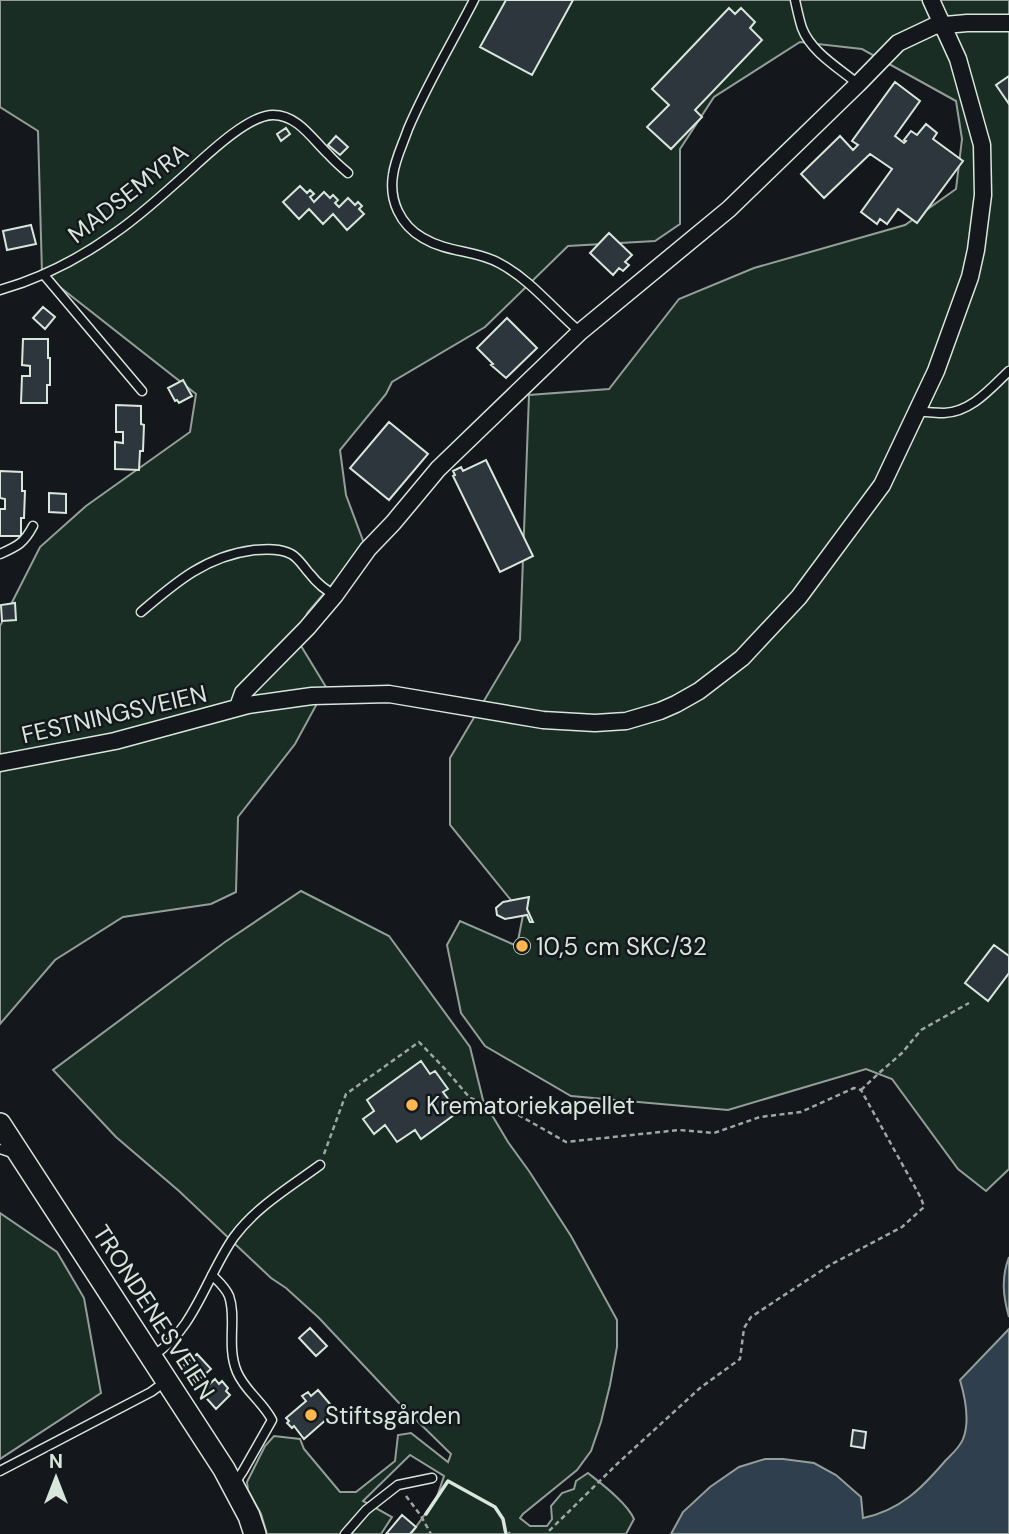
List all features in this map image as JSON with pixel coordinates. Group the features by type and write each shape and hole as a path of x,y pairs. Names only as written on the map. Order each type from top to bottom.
{"main road":[{"name":"TRONDENESVEIEN","path":"0,1124 233,1485 255,1534"}],"street":[{"name":"FESTNINGSVEIEN","path":"0,763 115,741 239,707 312,696 389,694 544,720 609,723 626,721 676,704 699,691 742,658 799,597 882,485 936,371 970,277 983,195 982,145 958,59 931,0"},
{"path":"239,707 243,693 307,628 368,549 438,469 580,332 729,209 898,43 943,24 1009,23"}],"lane":[{"path":"474,0 429,83 400,149 393,174 395,205 410,230 442,247 500,263 531,284 580,332"},
{"path":"795,0 802,28 811,43 858,84"},
{"name":"MADSEMYRA","path":"0,290 20,285 79,258 144,211 237,131 256,120 274,115 287,118 302,127 348,173"},
{"path":"44,275 142,391"},
{"path":"915,411 944,413 964,408 986,393 1009,371"},
{"path":"0,554 26,540 33,526"},
{"path":"141,612 174,584 211,561 258,550 291,554 316,581 335,595"},
{"path":"0,1149 21,1156"},
{"path":"150,1356 168,1345 177,1334 235,1236 254,1213 320,1165"},
{"path":"212,1275 230,1298 231,1352 236,1371 242,1383 272,1420 233,1485"},
{"path":"0,1471 151,1392 166,1381"},
{"path":"345,1534 366,1510 398,1485 432,1478"}],"path":[{"path":"861,1090 902,1053 922,1030 968,1003"},
{"path":"320,1165 346,1094 419,1042 470,1098 515,1114 566,1142 680,1130 714,1133 760,1117 801,1112 854,1088 861,1090 924,1207 902,1227 830,1265 751,1317 744,1328 740,1359 699,1388 545,1534"},
{"path":"398,1485 431,1534"}],"green space":[{"path":"0,0 1009,0 1009,1169 986,1191 958,1169 892,1079 866,1069 728,1110 571,1096 485,1046 461,1013 447,945 460,921 517,946 523,915 450,825 450,758 520,640 529,395 609,389 679,299 754,268 905,225 956,189 962,139 956,101 862,49 800,42 714,97 680,149 680,224 655,241 568,246 485,327 392,382 386,394 340,450 346,495 365,546 308,612 295,636 326,687 295,744 238,817 236,892 211,904 123,917 55,960 0,1024 0,626 40,547 86,506 190,432 196,394 42,273 38,131 0,107"},
{"path":"301,891 389,936 470,1047 483,1100 571,1236 617,1320 617,1347 610,1385 591,1451 577,1470 520,1518 530,1526 547,1526 552,1519 551,1506 562,1493 574,1489 576,1481 588,1473 614,1494 631,1513 634,1519 626,1534 411,1534 437,1497 444,1476 410,1455 363,1501 392,1517 381,1534 267,1534 247,1482 265,1446 274,1436 300,1439 304,1449 340,1492 356,1492 395,1461 398,1435 411,1433 448,1462 451,1454 319,1318 116,1137 53,1070 225,942"},
{"path":"0,1213 57,1252 84,1298 101,1393 0,1459"}],"water":[{"path":"1009,1257 1009,1317 1004,1287"},
{"path":"1009,1329 1009,1534 671,1534 683,1512 710,1487 739,1467 765,1459 814,1463 836,1475 861,1497 863,1518 900,1504 928,1480 960,1445 965,1432 966,1417 960,1380"}],"building":[{"path":"506,0 573,0 532,75 480,47"},
{"path":"729,8 735,14 741,8 755,22 750,28 762,40 695,110 702,117 671,149 647,127 669,105 652,89"},
{"path":"1009,76 1009,104 996,85"},
{"path":"895,82 920,101 895,136 904,143 911,131 917,135 926,124 937,133 933,139 963,161 917,223 898,209 887,224 880,219 877,224 861,212 892,169 870,154 824,198 801,174 840,136 853,150 858,145 852,141"},
{"path":"286,128 290,134 281,141 277,134"},
{"path":"336,136 348,147 340,155 328,145"},
{"path":"300,186 307,193 310,190 314,194 310,197 314,202 324,192 330,198 333,195 338,200 335,203 339,207 348,198 355,205 358,202 362,206 359,209 364,214 347,230 333,214 323,224 309,209 299,219 283,202"},
{"path":"31,225 36,244 7,250 3,231"},
{"path":"609,233 632,255 625,262 629,265 623,271 619,268 613,275 590,253"},
{"path":"43,307 55,317 45,329 33,318"},
{"path":"507,318 537,348 506,378 477,348"},
{"path":"23,339 48,339 50,385 47,385 47,403 21,403 22,376 30,376 30,366 22,365"},
{"path":"183,380 192,396 179,403 168,388"},
{"path":"116,405 141,406 141,424 144,425 139,470 115,469 115,442 123,443 123,432 116,432"},
{"path":"389,422 428,454 389,500 350,468"},
{"path":"486,460 533,556 500,572 453,476 453,471 461,467 463,471"},
{"path":"0,471 22,472 22,491 25,491 21,536 0,536 0,509 5,509 5,499 0,498"},
{"path":"49,493 66,494 66,513 49,512"},
{"path":"15,603 16,620 2,621 1,605"},
{"path":"529,897 527,909 533,922 530,922 527,915 505,919 497,915 496,908 503,902"},
{"name":"10,5 cm SKC/32","path":"519,938 525,938 530,946 528,952 519,954 514,949 514,943"},
{"path":"994,945 1009,956 1009,973 988,1001 965,983"},
{"name":"Krematoriekapellet","path":"421,1061 430,1074 435,1071 448,1089 443,1092 458,1112 421,1139 415,1130 397,1142 385,1125 374,1134 363,1119 374,1111 367,1100"},
{"path":"310,1328 327,1346 316,1356 299,1338"},
{"path":"197,1354 211,1369 196,1382 182,1367"},
{"path":"215,1379 219,1384 222,1381 230,1395 216,1409 201,1392"},
{"name":"Stiftsgården","path":"318,1390 336,1411 304,1439 294,1426 292,1428 287,1423 289,1421 286,1418 306,1401 302,1396 308,1392 311,1396"},
{"path":"853,1430 866,1432 864,1448 851,1446"},
{"path":"402,1515 416,1527 410,1534 386,1534"}],"wall":[{"path":"426,1514 448,1481 495,1507 503,1519 506,1534"}],"place":[{"name":"10,5 cm SKC/32","path":"522,946"},
{"name":"Krematoriekapellet","path":"412,1105"},
{"name":"Stiftsgården","path":"311,1415"}]}
